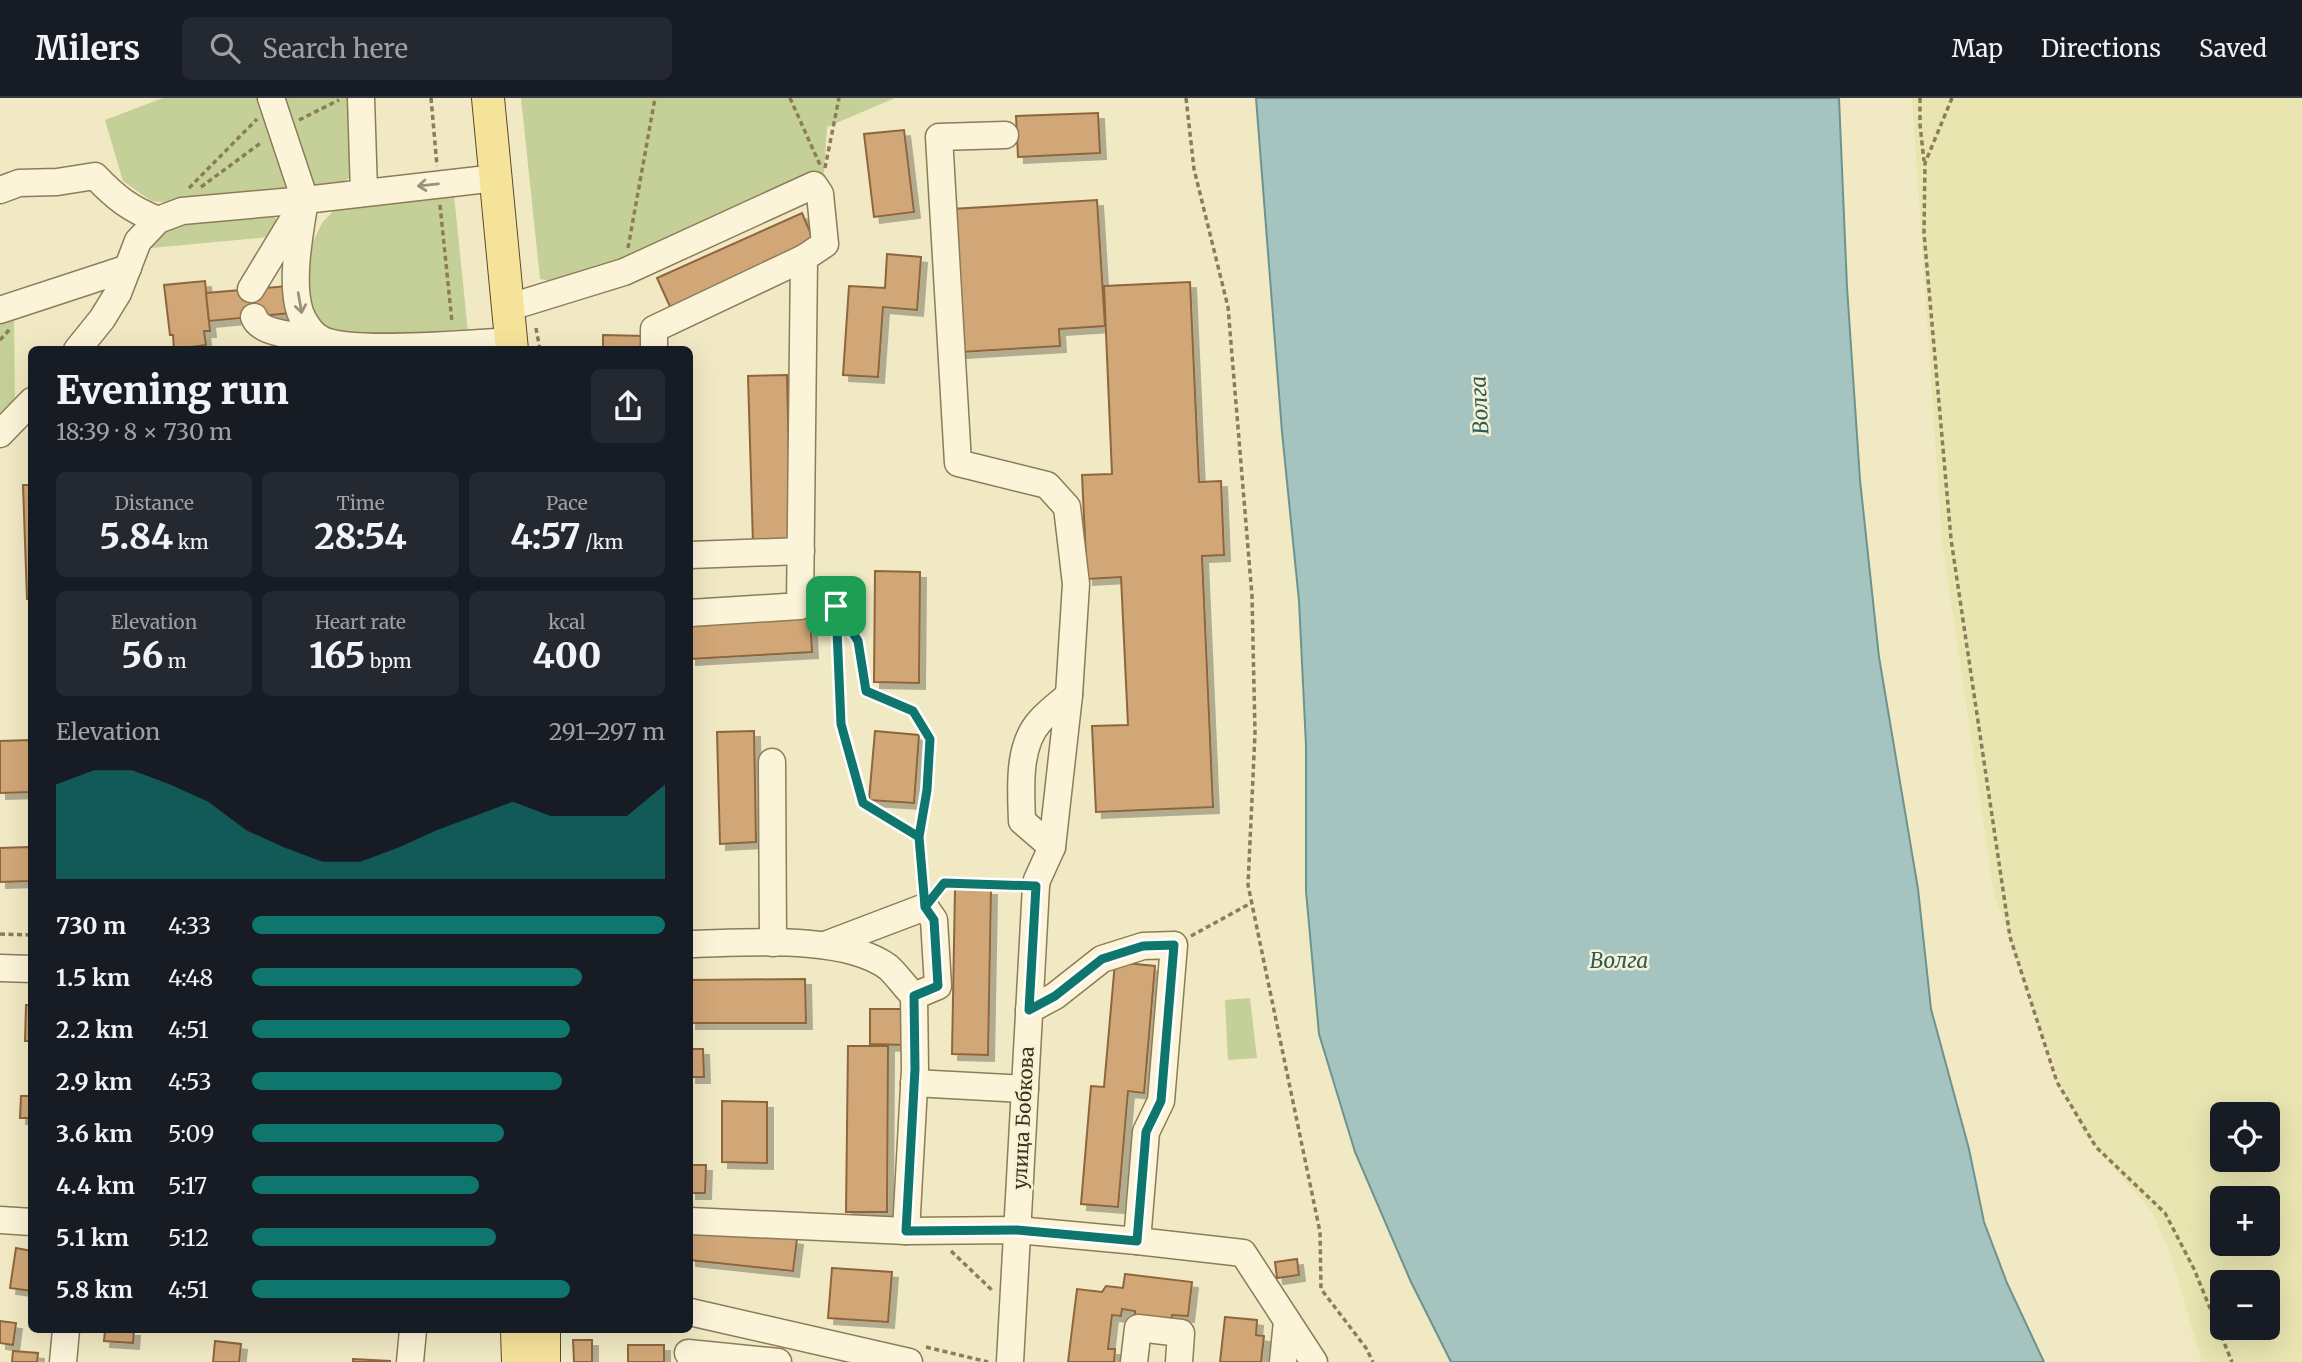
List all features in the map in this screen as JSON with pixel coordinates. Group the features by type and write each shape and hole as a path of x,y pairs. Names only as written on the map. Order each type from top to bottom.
{"main road":[{"path":"488,98 511,346"},
{"path":"517,1333 518,1362"},
{"path":"544,1333 544,1362"}],"street":[{"path":"361,98 364,192"},
{"path":"272,101 305,200 296,276 300,311 308,327 319,338"},
{"name":"улица Бобкова","path":"1005,135 939,137 958,463 1047,485 1054,492 1067,507 1076,584 1069,695 1052,848 1036,883 1010,1362"},
{"path":"0,190 19,183 57,182 95,176 115,197 135,211 158,220"},
{"path":"80,346 118,293 138,241 158,220 182,211 495,178"},
{"path":"508,308 624,272 814,185 820,194 825,244 804,258 654,329 654,346"},
{"path":"251,289 305,200"},
{"path":"693,613 800,606 804,258"},
{"path":"0,310 128,268"},
{"path":"254,317 256,323 266,330 352,345 454,343 511,346"},
{"path":"0,434 28,405"},
{"path":"693,555 801,551"},
{"path":"1052,848 1022,821 1023,764 1025,750 1039,722 1069,695"},
{"path":"772,762 773,943"},
{"path":"825,945 925,907 934,920 938,986 914,996"},
{"path":"693,944 825,945 870,958 888,968 914,996 915,1231"},
{"path":"1029,1010 1055,996 1102,959 1143,946 1174,945 1161,1101 1146,1132 1137,1241"},
{"path":"0,968 28,969"},
{"path":"914,1083 1025,1089"},
{"path":"0,1220 28,1222"},
{"path":"693,1221 915,1231 1017,1230 1243,1253 1314,1362"},
{"path":"693,1313 909,1362"},
{"path":"1283,1362 1287,1321"},
{"path":"1135,1362 1138,1328 1181,1334 1179,1362"},
{"path":"63,1362 66,1333"},
{"path":"410,1362 413,1333"},
{"path":"688,1348 719,1359 778,1362"}],"path":[{"path":"200,188 281,129 344,98"},
{"path":"431,98 454,343"},
{"path":"624,272 655,98"},
{"path":"790,98 824,173 839,98"},
{"path":"1186,98 1194,169 1228,307 1252,596 1255,733 1248,884 1320,1233 1321,1289 1366,1348 1373,1362"},
{"path":"1920,98 1925,163 1924,233 1951,539 2010,937 2057,1082 2096,1147 2165,1213 2194,1269 2232,1362"},
{"path":"1925,163 1952,98"},
{"path":"187,191 272,101"},
{"path":"800,590 835,594 841,724 863,803 919,837"},
{"path":"836,606 858,641 866,691 913,711 930,739 927,790 919,837 925,907"},
{"path":"925,907 944,883 1036,883"},
{"path":"1174,945 1251,904"},
{"path":"0,934 28,935"},
{"path":"915,1231 940,1241 1001,1299 1012,1327"}],"shaded area":[{"path":"1912,98 2302,98 2302,1362 2202,1362 2169,1250 2152,1212 2083,1133 2061,1084 1994,894 1942,541"}],"green space":[{"path":"163,98 349,98 352,176 335,187 177,204 151,201 123,181 105,120"},
{"path":"521,98 895,98 827,127 824,173 629,256 556,282 540,279"},
{"path":"454,195 468,332 349,339 325,327 313,309 309,293 310,248 322,223 336,208"},
{"path":"270,214 278,220 279,225 269,237 151,248 150,243 175,223"},
{"path":"14,312 15,413 0,426 0,316"},
{"path":"1250,998 1257,1058 1228,1060 1225,1000"}],"water":[{"name":"Волга","path":"1256,98 1839,98 1847,287 1860,480 1879,657 1918,889 1931,1009 1969,1149 1984,1222 2007,1283 2044,1362 1451,1362 1411,1282 1355,1152 1319,1034 1306,891 1306,745 1299,601 1282,432"}],"building":[{"path":"1098,113 1100,153 1018,157 1016,116"},
{"path":"904,130 914,212 874,217 864,134"},
{"path":"1097,200 1105,326 1059,329 1060,346 961,352 952,209"},
{"path":"802,213 816,246 672,311 657,278"},
{"path":"887,254 921,257 917,310 883,307 878,377 843,375 849,286 885,288"},
{"path":"205,281 210,331 204,331 206,345 174,346 164,285"},
{"path":"1190,282 1199,482 1221,481 1224,555 1202,556 1213,807 1096,812 1092,726 1128,725 1121,577 1087,579 1082,475 1112,474 1104,286"},
{"path":"288,286 291,313 209,321 206,293"},
{"path":"603,335 644,336 644,346 603,346"},
{"path":"787,375 791,543 753,544 748,376"},
{"path":"23,485 28,485 27,599"},
{"path":"875,571 920,572 919,683 874,682"},
{"path":"810,613 812,652 693,659 693,619"},
{"path":"754,731 756,842 720,844 717,732"},
{"path":"875,731 919,735 914,803 869,800"},
{"path":"28,740 28,792 0,793 0,741"},
{"path":"28,847 28,881 0,882 0,848"},
{"path":"955,889 991,889 988,1055 952,1054"},
{"path":"1115,962 1155,966 1144,1093 1128,1091 1118,1207 1081,1204 1091,1086 1104,1087"},
{"path":"805,979 806,1023 693,1023 693,980"},
{"path":"26,1005 28,1005 28,1041 25,1041"},
{"path":"870,1009 905,1009 905,1045 870,1044"},
{"path":"848,1046 888,1046 887,1212 846,1212"},
{"path":"693,1049 703,1049 704,1077 693,1077"},
{"path":"21,1096 28,1096 28,1118 20,1118"},
{"path":"722,1101 767,1102 767,1163 722,1162"},
{"path":"693,1165 706,1165 705,1193 693,1193"},
{"path":"693,1227 797,1239 793,1271 693,1260"},
{"path":"16,1248 28,1250 28,1290 10,1288"},
{"path":"1297,1259 1299,1275 1277,1278 1275,1262"},
{"path":"832,1268 892,1272 888,1322 828,1318"},
{"path":"1125,1274 1192,1282 1188,1316 1172,1315 1171,1319 1135,1315 1135,1311 1122,1309 1121,1316 1112,1315 1108,1349 1115,1349 1114,1362 1068,1362 1077,1289 1102,1292 1106,1286 1123,1288"},
{"path":"1225,1317 1257,1320 1256,1335 1264,1336 1261,1362 1220,1362"},
{"path":"0,1321 16,1323 13,1345 0,1343"},
{"path":"105,1333 134,1333 133,1343 104,1341"},
{"path":"573,1340 592,1340 592,1362 574,1362"},
{"path":"215,1341 241,1344 239,1362 213,1362"},
{"path":"628,1345 664,1345 664,1362 628,1362"},
{"path":"13,1351 38,1353 37,1362 12,1362"},
{"path":"353,1359 390,1361 390,1362 353,1362"}],"route":[{"path":"836,606 841,724 863,803 919,837 925,907 934,920 938,986 914,996 915,1069 906,1231 1017,1230 1137,1241 1146,1132 1161,1101 1174,945 1143,946 1102,959 1055,996 1029,1010 1036,886 944,883 925,907 919,837 927,790 930,739 913,711 866,691 858,641 836,606"}]}
